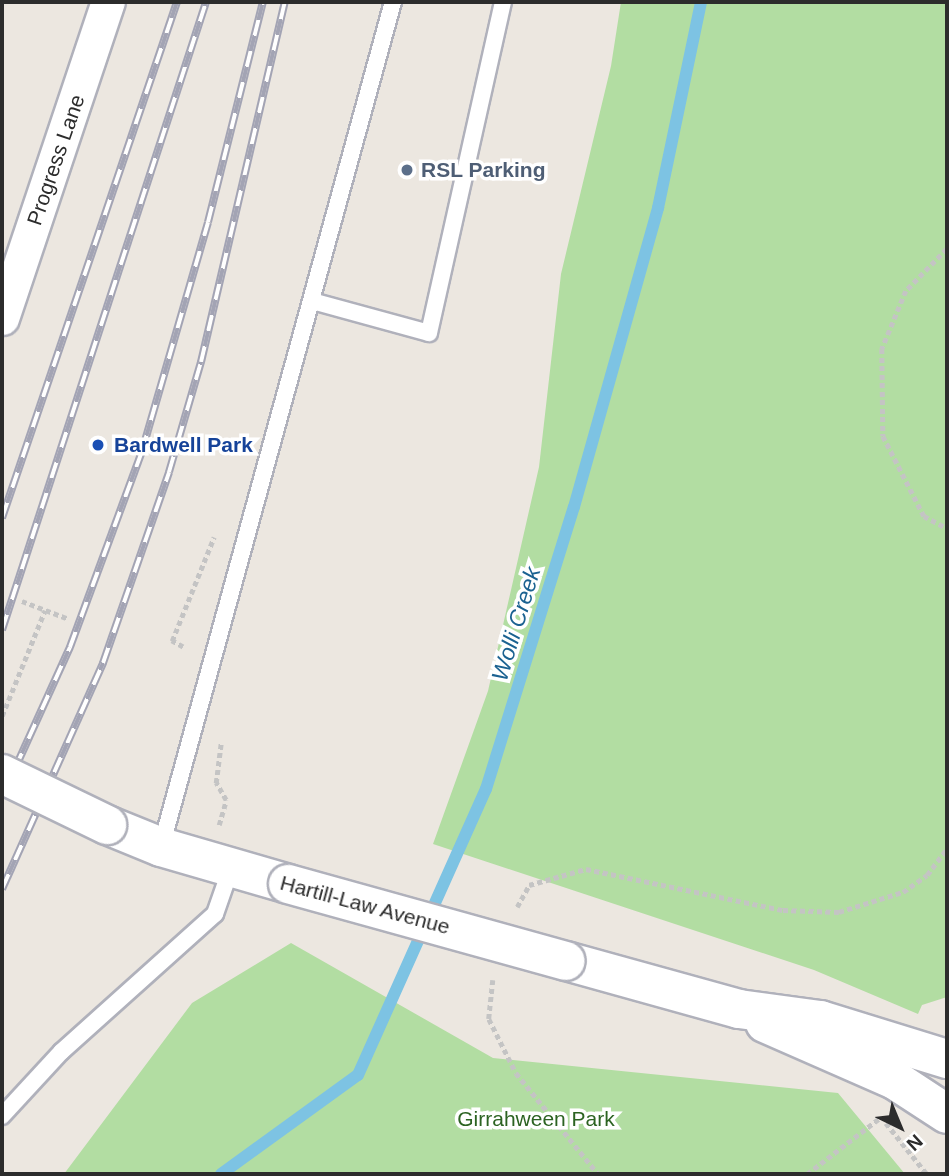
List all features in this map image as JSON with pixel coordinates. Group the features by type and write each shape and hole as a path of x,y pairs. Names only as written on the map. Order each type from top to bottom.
{"main road":[{"name":"Hartill-Law Avenue","path":"2,774 107,825 161,847 740,1011 895,1080 947,1114"},
{"name":"Hartill-Law Avenue","path":"740,1011 820,1020 947,1059"}],"street":[{"name":"Progress Lane","path":"2,318 108,2"}],"lane":[{"path":"161,847 393,2"},
{"path":"312,301 429,333 503,2"},
{"path":"2,1116 61,1052 215,914 231,868"}],"path":[{"path":"947,249 906,291 882,349 882,386 883,436 924,516 947,528"},
{"path":"183,647 172,641 218,527"},
{"path":"22,601 69,619"},
{"path":"2,716 45,610"},
{"path":"209,823 219,826 226,800 216,783 222,734"},
{"path":"517,908 529,885 586,869 783,910 839,912 903,892 927,875 947,848"},
{"path":"493,981 489,1019 516,1073 597,1174"},
{"path":"807,1174 881,1116 927,1174"}],"green space":[{"path":"621,2 947,2 947,997 922,1005 918,1014 814,970 433,844 488,691 539,467 561,274 611,66"},
{"name":"Girrahween Park","path":"291,943 493,1058 838,1093 905,1174 64,1174 192,1003"}],"waterway":[{"name":"Wolli Creek","path":"221,1174 358,1075 486,789 574,507 658,208 701,2"}],"railway":[{"path":"2,518 177,2"},
{"path":"2,630 206,2"},
{"path":"2,797 70,647 142,451 208,222 263,2"},
{"path":"2,889 103,663 169,472 201,362 285,2"}],"place":[{"name":"RSL Parking","path":"407,170"},
{"name":"Bardwell Park","path":"98,445"}]}
